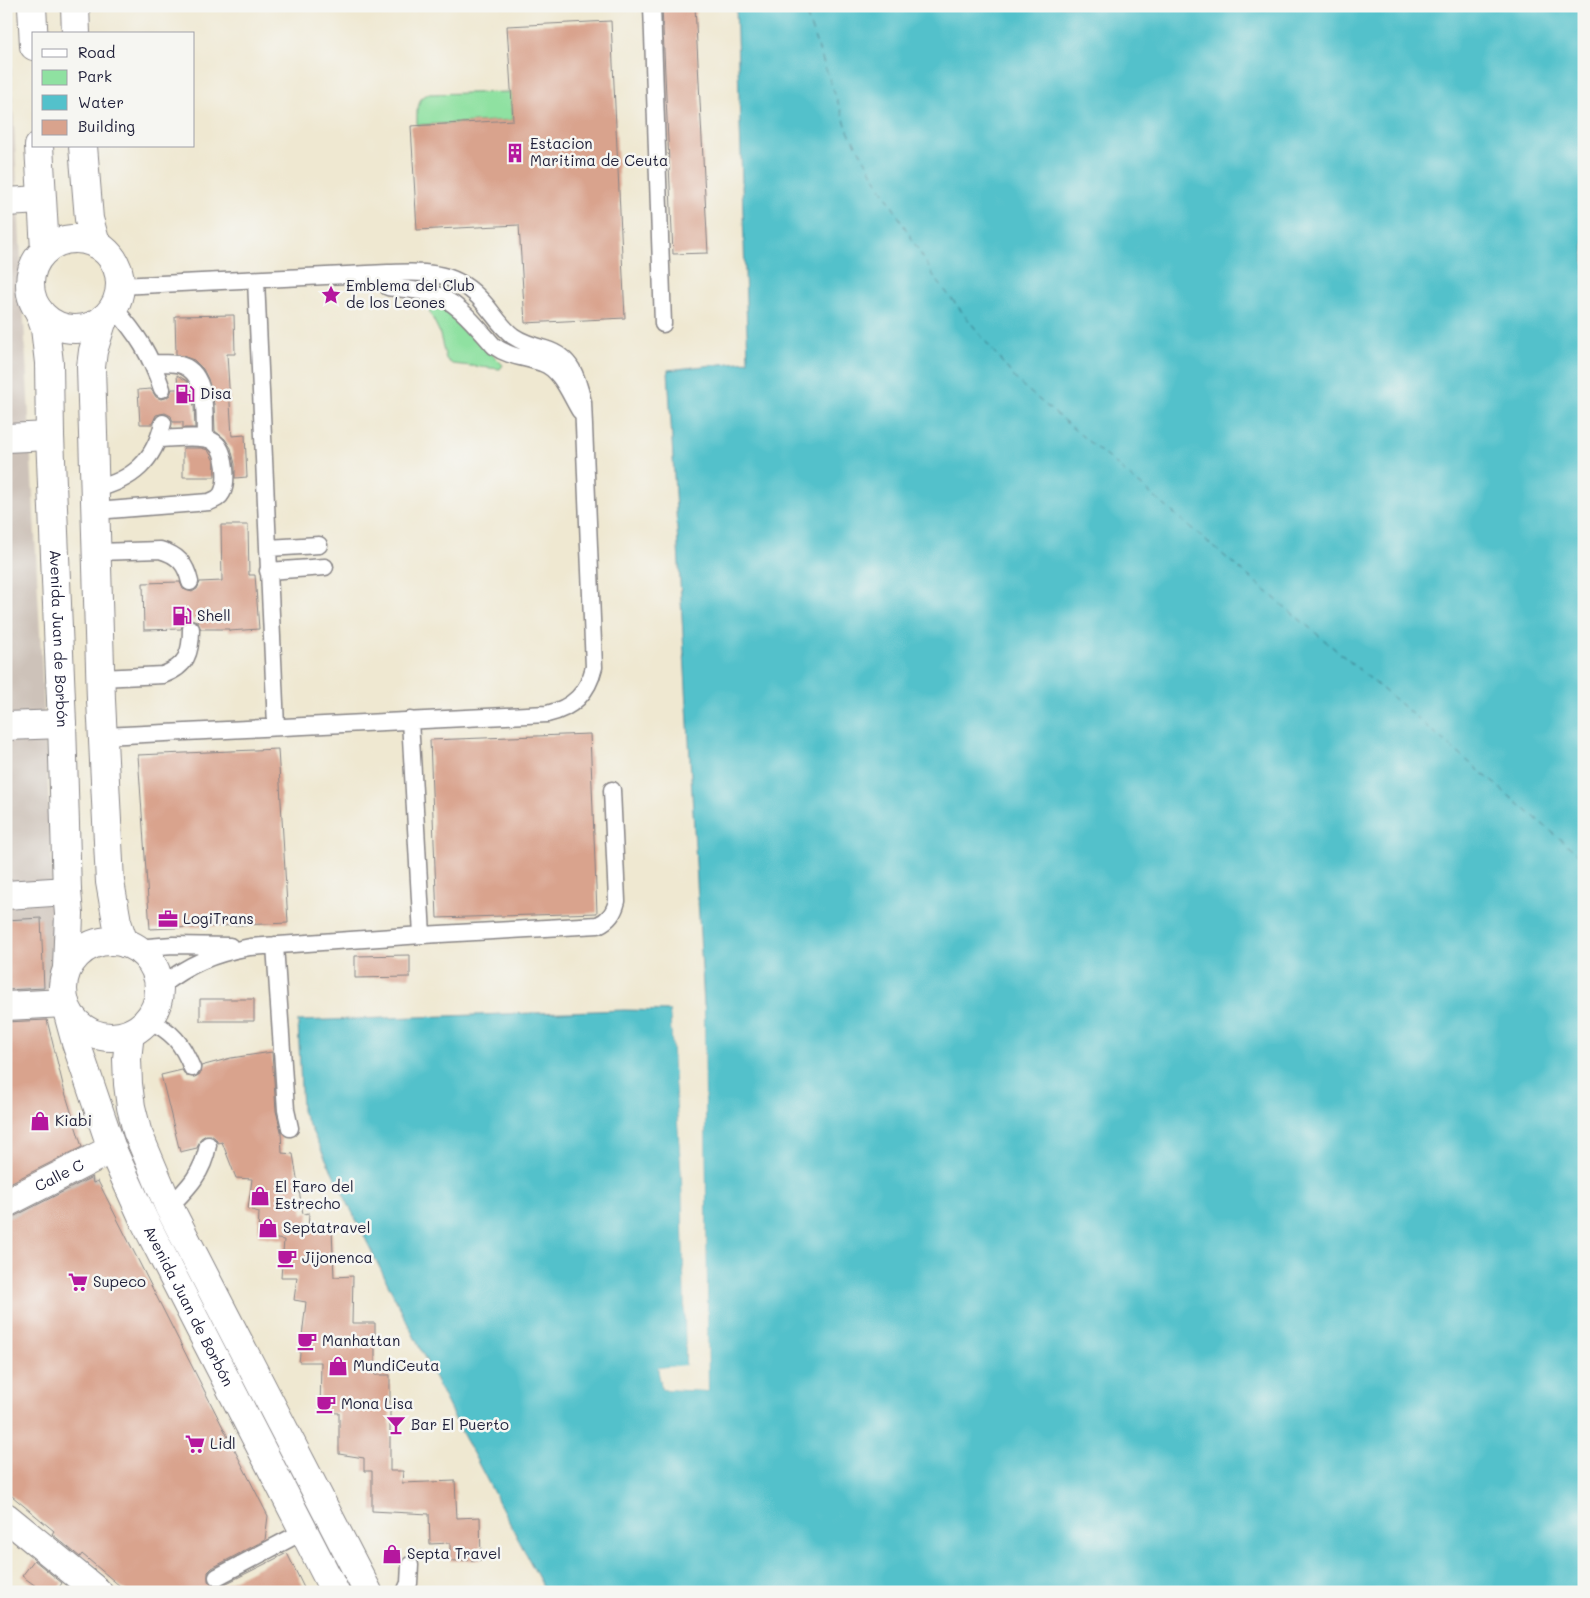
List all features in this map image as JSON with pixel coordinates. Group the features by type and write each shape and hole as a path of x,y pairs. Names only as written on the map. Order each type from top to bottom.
{"street":[{"path":"32,6 33,32"},
{"path":"75,6 76,32"},
{"path":"39,148 45,250"},
{"path":"83,148 89,219 96,244"},
{"path":"6,202 41,200"},
{"path":"112,305 91,326 76,329 62,327 49,321 39,311 32,299 31,273 36,260 45,250 57,243 70,239 83,239 96,244 106,252 114,262 119,274 112,305 93,351 91,367 110,882 117,922 129,945"},
{"name":"Avenida Juan de Borbón","path":"39,311 48,346 69,914 67,968"},
{"path":"6,438 50,436"},
{"path":"6,726 62,724"},
{"path":"6,895 67,891"},
{"path":"112,940 129,945 145,954 157,975 159,987 154,1010 139,1026 116,1037 101,1036 88,1031 76,1022 66,1006 62,991 67,968 81,950 91,944 112,940"},
{"path":"6,1006 66,1006"},
{"name":"Avenida Juan de Borbón","path":"66,1006 76,1043 112,1149 144,1220 334,1592"},
{"name":"Avenida Juan de Borbón","path":"139,1026 127,1060 131,1107 138,1130 169,1207 368,1592"},
{"name":"Calle C","path":"6,1203 112,1149"},
{"path":"6,1518 98,1592"}],"lane":[{"path":"652,6 663,324"},
{"path":"104,736 547,714 569,706 578,699 586,690 594,667 584,419 578,377 566,361 548,350 526,344 514,337 504,328 482,300 457,280 426,272 388,280 256,280 112,305 133,331 153,363 162,389"},
{"path":"256,280 276,726"},
{"path":"388,280 431,293 456,307 501,351 548,365 562,381 584,419"},
{"path":"153,363 176,364 186,367 194,373 200,382 202,392 205,438"},
{"path":"96,500 112,485 127,478 146,461 159,439 163,423"},
{"path":"96,500 209,502 217,499 222,492 224,484 224,457 221,448 214,441 205,438 159,439"},
{"path":"268,548 319,545"},
{"path":"98,552 160,550 169,552 182,562 187,570 190,582"},
{"path":"268,571 325,567"},
{"path":"101,678 163,675 172,671 181,665 187,657 191,646 191,629"},
{"path":"410,720 422,935"},
{"path":"159,987 179,972 201,960 225,951 250,947 590,926 605,922 615,909 617,901 612,790"},
{"path":"129,945 250,947"},
{"path":"275,945 286,1110 290,1128"},
{"path":"139,1026 162,1026 180,1044 192,1068"},
{"path":"169,1207 186,1190 202,1168 208,1145"},
{"path":"217,1577 304,1531"},
{"path":"405,1592 409,1583 410,1565"}],"shaded area":[{"path":"6,6 8,6 55,927 47,1020 64,1089 84,1153 98,1181 6,1225"}],"green space":[{"path":"511,92 513,120 417,125 417,111 421,98 428,94"},
{"path":"437,302 449,311 503,365 500,369 452,364 446,359 439,331 429,311 432,304"}],"water":[{"path":"736,6 1584,6 1584,1592 546,1592 457,1423 302,1111 298,1021 624,1010 670,1011 682,1179 686,1366 658,1368 662,1389 708,1391 704,1005 668,370 748,361"}],"pier":[{"path":"704,1005 708,1391 662,1389 658,1368 686,1365 682,1179 670,1011 672,1010 684,1179 689,1366 687,1368 661,1370 664,1387 705,1389 702,1006"}],"building":[{"path":"662,6 695,6 708,253 673,254"},
{"name":"Estacion Maritima de Ceuta","path":"611,21 625,318 525,323 519,225 417,230 411,126 513,120 507,26"},
{"path":"234,315 235,354 227,354 232,436 245,435 247,477 235,478 235,464 231,448 225,439 215,431 214,404 208,379 203,369 194,360 176,354 175,316"},
{"path":"177,375 187,381 190,387 194,406 195,428 183,428 183,422 173,422 171,416 165,413 156,415 152,424 140,424 138,390 151,389 156,397 166,398 170,395 172,389 178,389"},
{"path":"183,448 208,450 214,461 215,477 183,477"},
{"path":"221,525 248,525 249,575 255,575 259,629 229,631 229,629 201,629 197,621 191,619 183,623 181,629 144,630 143,583 180,582 183,589 192,592 197,589 200,582 222,581"},
{"path":"590,734 597,913 437,918 430,740"},
{"path":"278,749 288,923 150,929 138,755"},
{"path":"41,918 44,988 6,990 6,920"},
{"path":"410,955 410,977 355,978 355,956"},
{"path":"200,999 254,999 254,1021 200,1021"},
{"name":"Kiabi","path":"47,1020 64,1089 82,1147 6,1185 6,1022"},
{"path":"272,1052 276,1111 281,1131 282,1153 293,1154 303,1214 309,1213 308,1230 332,1230 334,1277 353,1276 352,1323 375,1323 375,1375 390,1375 390,1471 403,1471 402,1483 455,1481 457,1518 480,1517 481,1560 450,1561 450,1543 430,1544 429,1514 372,1511 372,1471 364,1471 364,1458 339,1454 339,1413 320,1412 321,1362 299,1362 306,1302 294,1300 297,1277 281,1277 284,1240 258,1236 259,1212 248,1209 252,1179 236,1178 222,1142 218,1143 211,1135 201,1138 197,1148 180,1152 161,1075 182,1070 186,1076 195,1077 200,1074 201,1066 231,1058"},
{"path":"92,1177 93,1183 98,1181 268,1516 265,1540 212,1568 208,1572 208,1581 212,1586 221,1586 287,1553 306,1592 127,1592 82,1554 80,1557 52,1534 54,1531 6,1491 6,1218 13,1217"},
{"path":"34,1560 62,1583 56,1592 44,1592 22,1576"}],"ferry route":[{"path":"803,6 849,133 935,278 1018,382 1584,859"}],"place":[{"name":"Estacion Maritima de Ceuta","path":"515,153"},
{"name":"Emblema del Club de los Leones","path":"331,295"},
{"name":"Disa","path":"185,394"},
{"name":"Shell","path":"182,616"},
{"name":"LogiTrans","path":"168,919"},
{"name":"Kiabi","path":"40,1121"},
{"name":"El Faro del Estrecho","path":"260,1196"},
{"name":"Septatravel","path":"268,1228"},
{"name":"Jijonenca","path":"287,1258"},
{"name":"Supeco","path":"78,1282"},
{"name":"Manhattan","path":"307,1341"},
{"name":"MundiCeuta","path":"338,1366"},
{"name":"Mona Lisa","path":"326,1404"},
{"name":"Bar El Puerto","path":"396,1425"},
{"name":"Lidl","path":"195,1444"},
{"name":"Septa Travel","path":"392,1554"}]}
